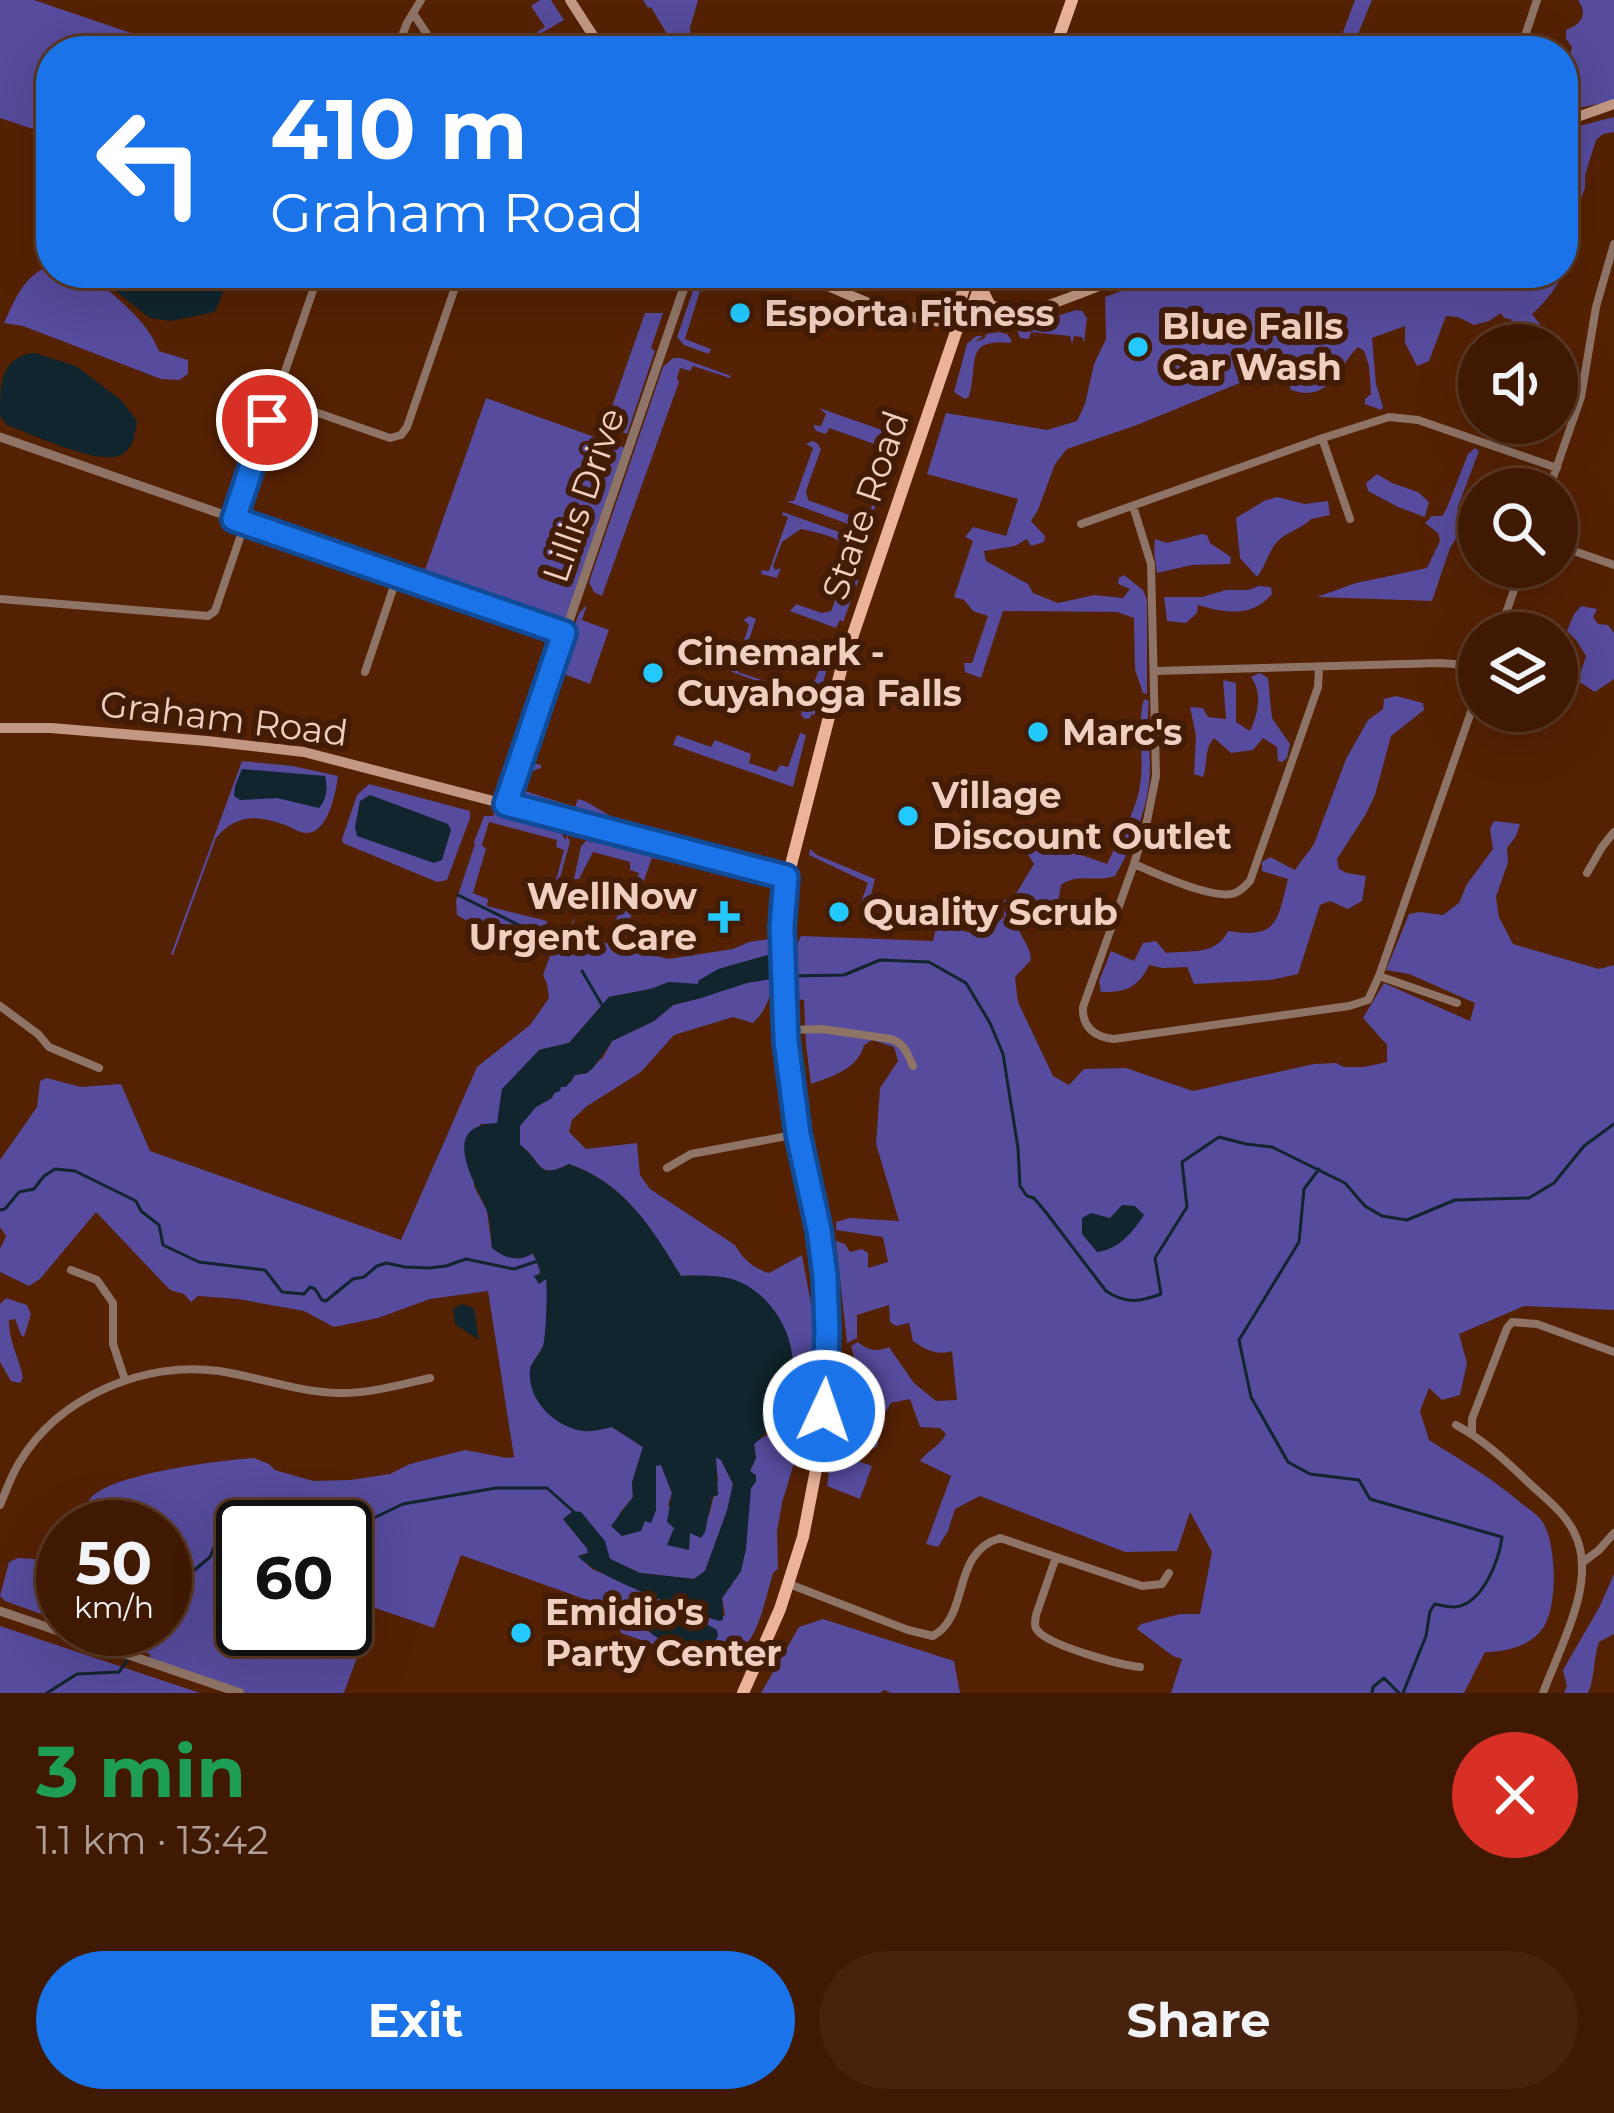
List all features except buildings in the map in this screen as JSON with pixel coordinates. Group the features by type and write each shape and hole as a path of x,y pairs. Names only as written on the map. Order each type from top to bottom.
{"main road":[{"path":"570,0 593,36"},
{"path":"1059,36 1072,0"},
{"path":"1578,117 1614,104"},
{"path":"838,288 895,311 959,323 1018,314 1092,288"},
{"name":"State Road","path":"743,1693 765,1647 803,1537 819,1458 827,1331 819,1230 798,1134 786,1030 783,896 841,670 959,323 964,288"},
{"name":"State Road","path":"959,323 971,310 979,288"},
{"path":"982,288 990,306 1018,314"},
{"name":"Graham Road","path":"0,728 56,728 291,750 786,877"}],"street":[{"path":"403,36 421,0"},
{"path":"1525,36 1537,0"},
{"path":"413,13 428,36"},
{"path":"1081,524 1382,418 1404,417 1430,424 1557,468 1580,401 1596,308 1614,244"},
{"path":"0,599 208,616 215,611 275,398 314,288"},
{"path":"275,398 390,438 399,437 407,427 455,288"},
{"name":"Lillis Drive","path":"506,804 684,288"},
{"path":"0,437 564,633"},
{"path":"1322,439 1350,519"},
{"path":"1133,506 1150,556 1156,776 1134,864 1083,1007 1085,1023 1096,1034 1114,1039 1362,1004 1373,993 1464,732"},
{"path":"1578,552 1614,565"},
{"path":"364,672 397,577"},
{"path":"1155,671 1458,665"},
{"path":"1134,864 1225,895 1250,881 1318,687 1319,667"},
{"path":"1587,873 1614,832"},
{"path":"1379,976 1457,1003"},
{"path":"0,1006 50,1047 99,1068"},
{"path":"786,1030 836,1030 891,1039 900,1042 913,1066"},
{"path":"667,1168 691,1154 798,1134"},
{"path":"71,1270 97,1280 113,1303 113,1344 124,1380"},
{"path":"1472,1434 1472,1419 1513,1322 1537,1324 1614,1352"},
{"path":"0,1505 21,1459 44,1431 106,1386 124,1380 198,1369 339,1393 430,1378"},
{"path":"1456,1425 1492,1448 1574,1531 1583,1562 1582,1582 1543,1693"},
{"path":"1583,1562 1614,1532"},
{"path":"789,1584 933,1636 946,1627 981,1546 1000,1538 1142,1586 1162,1584 1169,1573"},
{"path":"1056,1557 1034,1623 1037,1629 1071,1647 1140,1667"},
{"path":"0,1612 241,1693"}],"shaded area":[{"path":"0,0 34,0 140,36 36,36 36,130 0,118"},
{"path":"551,0 564,20 538,35 545,27 531,6"},
{"path":"643,0 698,0 691,36 668,36"},
{"path":"1355,0 1372,0 1357,36 1342,36"},
{"path":"1578,0 1614,0 1614,101 1578,108 1578,36 1566,36 1566,30 1582,18"},
{"path":"1614,117 1614,132 1596,140 1578,202 1578,130"},
{"path":"36,274 36,288 104,288 143,324 159,351 188,360 188,374 179,380 161,379 4,323"},
{"path":"694,288 704,288 685,339 711,349 709,354 684,345 677,337"},
{"path":"1130,288 1555,288 1532,314 1540,324 1512,324 1501,313 1478,324 1446,316 1429,361 1417,366 1405,343 1405,326 1372,338 1381,410 1365,404 1371,394 1369,366 1358,347 1331,382 1315,392 1291,390 1281,366 1067,449 1055,464 1031,521 1045,536 1044,542 1031,546 1027,539 984,551 986,561 1028,584 1033,593 1058,603 1094,595 1123,598 1130,589 1118,584 1124,575 1143,590 1147,600 1147,694 1135,670 1134,618 1117,612 1003,611 981,678 965,672 964,663 972,663 988,616 954,597 973,541 965,537 973,527 1006,536 1018,499 927,474 946,413 1047,430 1077,421 1106,339 1105,297"},
{"path":"1076,310 1087,318 1084,343 1082,337 1074,336 1072,344 1070,336 1031,332 1029,339 1020,338 1017,330 1021,327"},
{"path":"645,313 663,313 627,434 605,426"},
{"path":"999,332 1012,341 979,349 965,399 954,392 967,344 976,336 983,336 975,342"},
{"path":"673,358 731,376 693,366 690,371 680,368 602,596 589,582 663,367"},
{"path":"486,398 628,449 564,633 420,584"},
{"path":"819,408 888,432 898,441 869,525 856,527 786,501 794,501 813,448 806,444 812,441 821,449 806,491 808,500 860,519 869,514 891,450 829,428 826,434 816,431 813,425 821,426 826,414"},
{"path":"1475,448 1479,451 1473,468 1462,468"},
{"path":"1377,474 1418,492 1429,502 1425,517 1368,491 1366,483"},
{"path":"1458,479 1458,535 1432,601 1317,597 1427,568 1440,541 1425,523 1446,510"},
{"path":"1277,497 1305,504 1328,501 1330,515 1311,519 1281,538 1257,577 1240,558 1236,518"},
{"path":"783,512 853,537 862,546 846,597 864,550 858,582 843,622 836,628 790,611 796,604 822,613 831,611 851,558 839,541 801,529 782,542 773,566 781,568 777,578 761,574 769,571 788,517"},
{"path":"1202,534 1231,557 1230,564 1192,565 1157,573 1155,539 1167,543"},
{"path":"1271,587 1272,594 1256,607 1228,611 1198,605 1197,613 1186,623 1167,621 1164,597 1202,597"},
{"path":"587,605 582,620 609,630 590,684 557,673 579,613"},
{"path":"1581,606 1597,609 1593,617 1614,633 1614,679 1595,692 1578,681 1586,656 1578,643 1576,612"},
{"path":"756,619 738,672 809,696 825,653 829,656 832,650 810,718 801,715 805,698 732,672 729,668 730,661 737,662 749,625 744,620"},
{"path":"1260,673 1268,678 1272,718 1290,744 1287,758 1278,761 1277,747 1263,738 1253,750 1231,753 1214,738 1203,777 1194,774 1196,736 1190,707 1203,708 1208,717 1226,719 1223,680 1236,683 1236,722 1250,731 1258,704 1251,677"},
{"path":"1396,696 1423,703 1424,710 1391,736 1375,795 1337,859 1339,869 1366,876 1362,901 1348,909 1330,901 1320,905 1298,974 1194,984 1187,967 1149,965 1130,987 1101,992 1099,981 1111,951 1134,961 1143,943 1156,941 1166,953 1202,950 1217,945 1228,931 1257,932 1273,924 1288,879 1262,871 1262,862 1270,857 1295,870 1314,844 1346,759 1368,720 1383,709 1384,699"},
{"path":"1144,699 1149,701 1149,782 1139,824 1122,864 1115,876 1074,879 1061,885 1056,914 1036,909 1019,928 1031,960 1015,977 1018,1002 1053,1076 1069,1085 1084,1069 1126,1068 1193,1091 1314,1064 1364,1067 1387,1062 1387,1045 1363,1018 1384,983 1470,1021 1475,1003 1409,974 1386,970 1409,914 1443,915 1459,903 1493,849 1490,829 1494,821 1520,824 1507,848 1508,862 1496,897 1499,917 1513,944 1599,969 1614,965 1614,1310 1524,1306 1459,1334 1467,1363 1460,1395 1442,1400 1429,1388 1420,1411 1429,1440 1535,1514 1551,1544 1553,1591 1543,1628 1517,1647 1485,1652 1464,1693 1171,1693 1182,1659 1137,1629 1180,1614 1200,1614 1212,1552 1190,1512 1177,1551 1125,1552 980,1496 955,1509 938,1547 926,1544 951,1476 920,1461 946,1434 940,1428 920,1427 910,1399 891,1403 881,1419 877,1447 859,1451 841,1443 847,1425 863,1414 851,1346 858,1342 873,1350 889,1347 914,1383 936,1401 957,1400 952,1351 932,1351 913,1341 909,1323 896,1326 890,1322 889,1305 857,1315 857,1338 847,1343 836,1241 850,1252 862,1249 868,1253 868,1268 888,1262 883,1237 836,1230 836,1222 849,1218 899,1221 876,1144 880,1088 898,1061 894,1047 872,1040 850,1066 811,1084 804,1000 796,999 794,951 801,936 933,941 936,928 860,905 868,883 809,855 810,849 875,879 869,903 981,936 1004,917 1004,900 1014,897 1034,864 1024,848 1025,838 1107,864 1138,795"},
{"path":"800,733 806,735 793,787 673,745 677,735 711,747 715,740 751,754 749,763 776,772 780,765 788,767"},
{"path":"242,761 338,776 330,811 320,827 306,833 258,819 241,820 224,830 216,838 173,955 171,954"},
{"path":"530,762 541,768 532,771 525,791 575,807 578,799 585,801 626,825 523,797 518,789"},
{"path":"369,784 470,811 447,880 437,882 343,843 357,795"},
{"path":"494,813 563,830 570,842 558,885 564,850 556,847 557,840 489,822 473,893 488,899 487,906 547,921 541,944 524,954 457,915 456,901 474,842 484,816"},
{"path":"587,840 695,868 652,858 622,941 625,948 668,959 769,939 770,995 753,1023 733,1017 674,1035 641,1072 587,1106 572,1120 569,1132 586,1149 637,1143 640,1175 650,1189 735,1245 758,1268 769,1273 802,1255 813,1315 813,1372 782,1503 778,1569 756,1629 740,1652 715,1666 621,1633 618,1611 461,1555 434,1628 375,1608 372,1616 372,1500 216,1500 216,1656 357,1656 344,1693 240,1693 150,1663 150,1656 192,1656 192,1500 90,1499 119,1482 167,1470 254,1458 313,1481 390,1474 465,1450 514,1457 488,1291 430,1299 378,1318 334,1327 304,1311 238,1299 198,1296 191,1302 170,1290 96,1212 29,1286 0,1272 0,1249 6,1236 0,1227 0,1160 37,1107 40,1081 47,1078 81,1087 121,1084 150,1151 401,1240 477,1067 530,1025 549,998 543,975 560,929 570,928 575,917 571,934 610,944 621,902 628,903 639,873 630,870 630,862 593,852 579,879 574,879 581,846","holes":["669,982 701,998 673,1005 654,1021 612,1041 587,1073 560,1086 519,1125 520,1145 545,1170 569,1164 622,1196 681,1276 694,1275 785,1399 767,1435 754,1443 741,1571 722,1598 725,1616 710,1618 592,1569 579,1556 588,1553 587,1548 563,1519 610,1559 640,1573 694,1579 705,1571 727,1511 733,1484 721,1460 715,1456 718,1479 709,1515 690,1532 688,1540 668,1505 672,1493 661,1465 656,1465 656,1510 645,1520 619,1514 633,1497 632,1483 643,1447 612,1427 586,1431 530,1367 545,1340 546,1278 539,1284 540,1266 532,1253 492,1248 487,1211 474,1186 480,1124 497,1124 539,1050 569,1043 609,997"]},
{"path":"6,1298 27,1305 31,1314 24,1337 15,1319 9,1320 23,1378 20,1383 11,1381 0,1362 0,1304"},
{"path":"832,1452 872,1466 860,1499 827,1486"},
{"path":"36,1559 36,1612 0,1596 9,1562"},
{"path":"1614,1574 1614,1634 1599,1642 1588,1693 1564,1693 1563,1670"},
{"path":"823,1619 954,1661 960,1693 761,1693 799,1627"},
{"path":"0,1626 36,1638 36,1656 90,1656 200,1693 0,1693"}],"water":[{"path":"111,288 225,288 215,312 171,321 150,318"},
{"path":"35,353 76,366 122,401 137,421 125,452 111,457 81,453 7,425 0,416 4,374 15,360"},
{"path":"242,769 325,776 325,797 319,808 277,798 240,800 234,796"},
{"path":"370,795 448,824 451,830 442,860 434,863 357,836 360,801"},
{"path":"771,954 772,979 673,1005 654,1021 612,1041 593,1068 575,1075 520,1126 520,1145 545,1170 569,1164 621,1196 648,1225 681,1276 739,1281 769,1304 786,1330 793,1360 789,1390 754,1444 756,1458 750,1471 756,1482 751,1488 746,1549 741,1571 722,1598 723,1620 719,1621 622,1583 578,1556 588,1553 587,1548 563,1519 573,1511 581,1512 605,1541 610,1559 640,1573 694,1579 705,1571 733,1484 716,1457 718,1495 712,1497 701,1538 690,1533 689,1550 667,1545 674,1528 667,1522 672,1493 661,1465 656,1466 656,1510 651,1523 645,1521 641,1531 622,1536 611,1526 633,1497 632,1483 643,1447 612,1427 574,1429 538,1402 530,1371 544,1341 546,1279 539,1284 534,1276 541,1273 533,1253 512,1258 492,1248 488,1213 468,1169 465,1143 479,1126 497,1123 502,1089 539,1050 569,1043 609,997 669,982 698,984 718,969"},
{"path":"1122,1205 1135,1206 1144,1215 1118,1244 1097,1252 1082,1234 1082,1218 1091,1213 1110,1218"},
{"path":"461,1304 474,1308 479,1340 455,1324 453,1309"},
{"path":"651,1602 717,1630 714,1643 684,1647 653,1635 643,1621"}],"waterway":[{"path":"458,895 543,937"},
{"path":"556,945 568,955"},
{"path":"790,976 844,975 880,960 929,962 966,983 1003,1054 1020,1186 1106,1291 1126,1300 1161,1294 1155,1258 1187,1207 1182,1162 1219,1137 1272,1147 1345,1183 1365,1206 1382,1216 1407,1220 1455,1200 1529,1198 1554,1183 1584,1146 1614,1124"},
{"path":"582,971 602,1005"},
{"path":"0,1210 55,1169 75,1171 136,1201 159,1225 163,1245 199,1262 265,1270 282,1292 304,1294 310,1287 326,1301 353,1279 386,1263 429,1268 466,1259 514,1269 538,1261"},
{"path":"1319,1169 1304,1189 1299,1242 1239,1340 1251,1397 1288,1462 1310,1474 1359,1480 1370,1499 1502,1537 1493,1568 1474,1598 1455,1607 1435,1604 1430,1611 1426,1636 1403,1693"},
{"path":"192,1572 210,1557 222,1529 239,1509 273,1503 359,1525 403,1504 496,1488 547,1488 573,1511"},
{"path":"47,1693 77,1674 119,1672 128,1659"},
{"path":"1372,1693 1384,1678 1399,1693"}],"place":[{"name":"Esporta Fitness","path":"740,313"},
{"name":"Blue Falls Car Wash","path":"1138,347"},
{"name":"Cinemark - Cuyahoga Falls","path":"653,673"},
{"name":"Marc's","path":"1038,732"},
{"name":"Village Discount Outlet","path":"908,816"},
{"name":"Quality Scrub","path":"839,912"},
{"name":"WellNow Urgent Care","path":"724,917"},
{"name":"Emidio's Party Center","path":"521,1633"}],"route":[{"path":"267,420 234,519 564,633 506,804 786,877 782,927 786,1041 825,1276 824,1411"}]}
